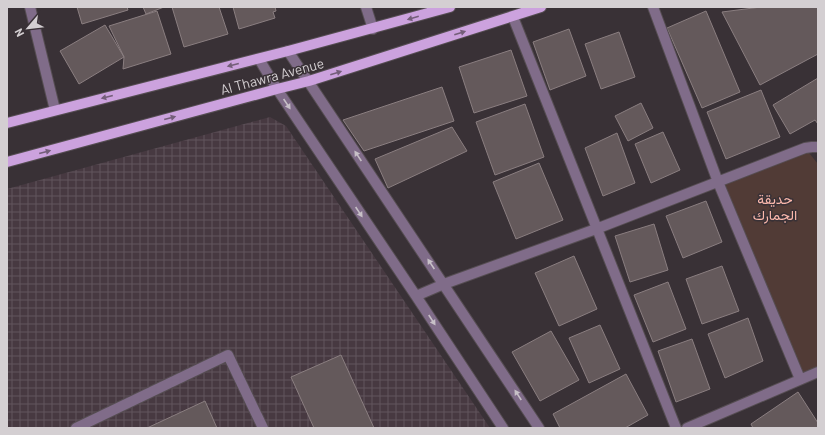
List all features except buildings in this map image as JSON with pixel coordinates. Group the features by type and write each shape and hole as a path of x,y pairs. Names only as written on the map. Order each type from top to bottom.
{"main road":[{"name":"Al Thawra Avenue","path":"7,123 259,59 450,7"},
{"name":"Al Thawra Avenue","path":"7,162 277,88 308,81 541,7"}],"street":[{"path":"30,7 55,110"},
{"path":"366,7 373,29"},
{"path":"653,7 718,182 800,379"},
{"path":"513,17 676,428"},
{"path":"288,51 539,428"},
{"path":"259,59 503,428"},
{"path":"416,296 444,284 596,229 805,148 818,147"},
{"path":"76,428 228,355 263,428"},
{"path":"686,428 818,372"}],"shaded area":[{"path":"270,117 286,126 490,428 7,428 7,189"}],"green space":[{"name":"حديقة الجمارك","path":"805,148 818,164 818,372 800,379 718,182"}]}
